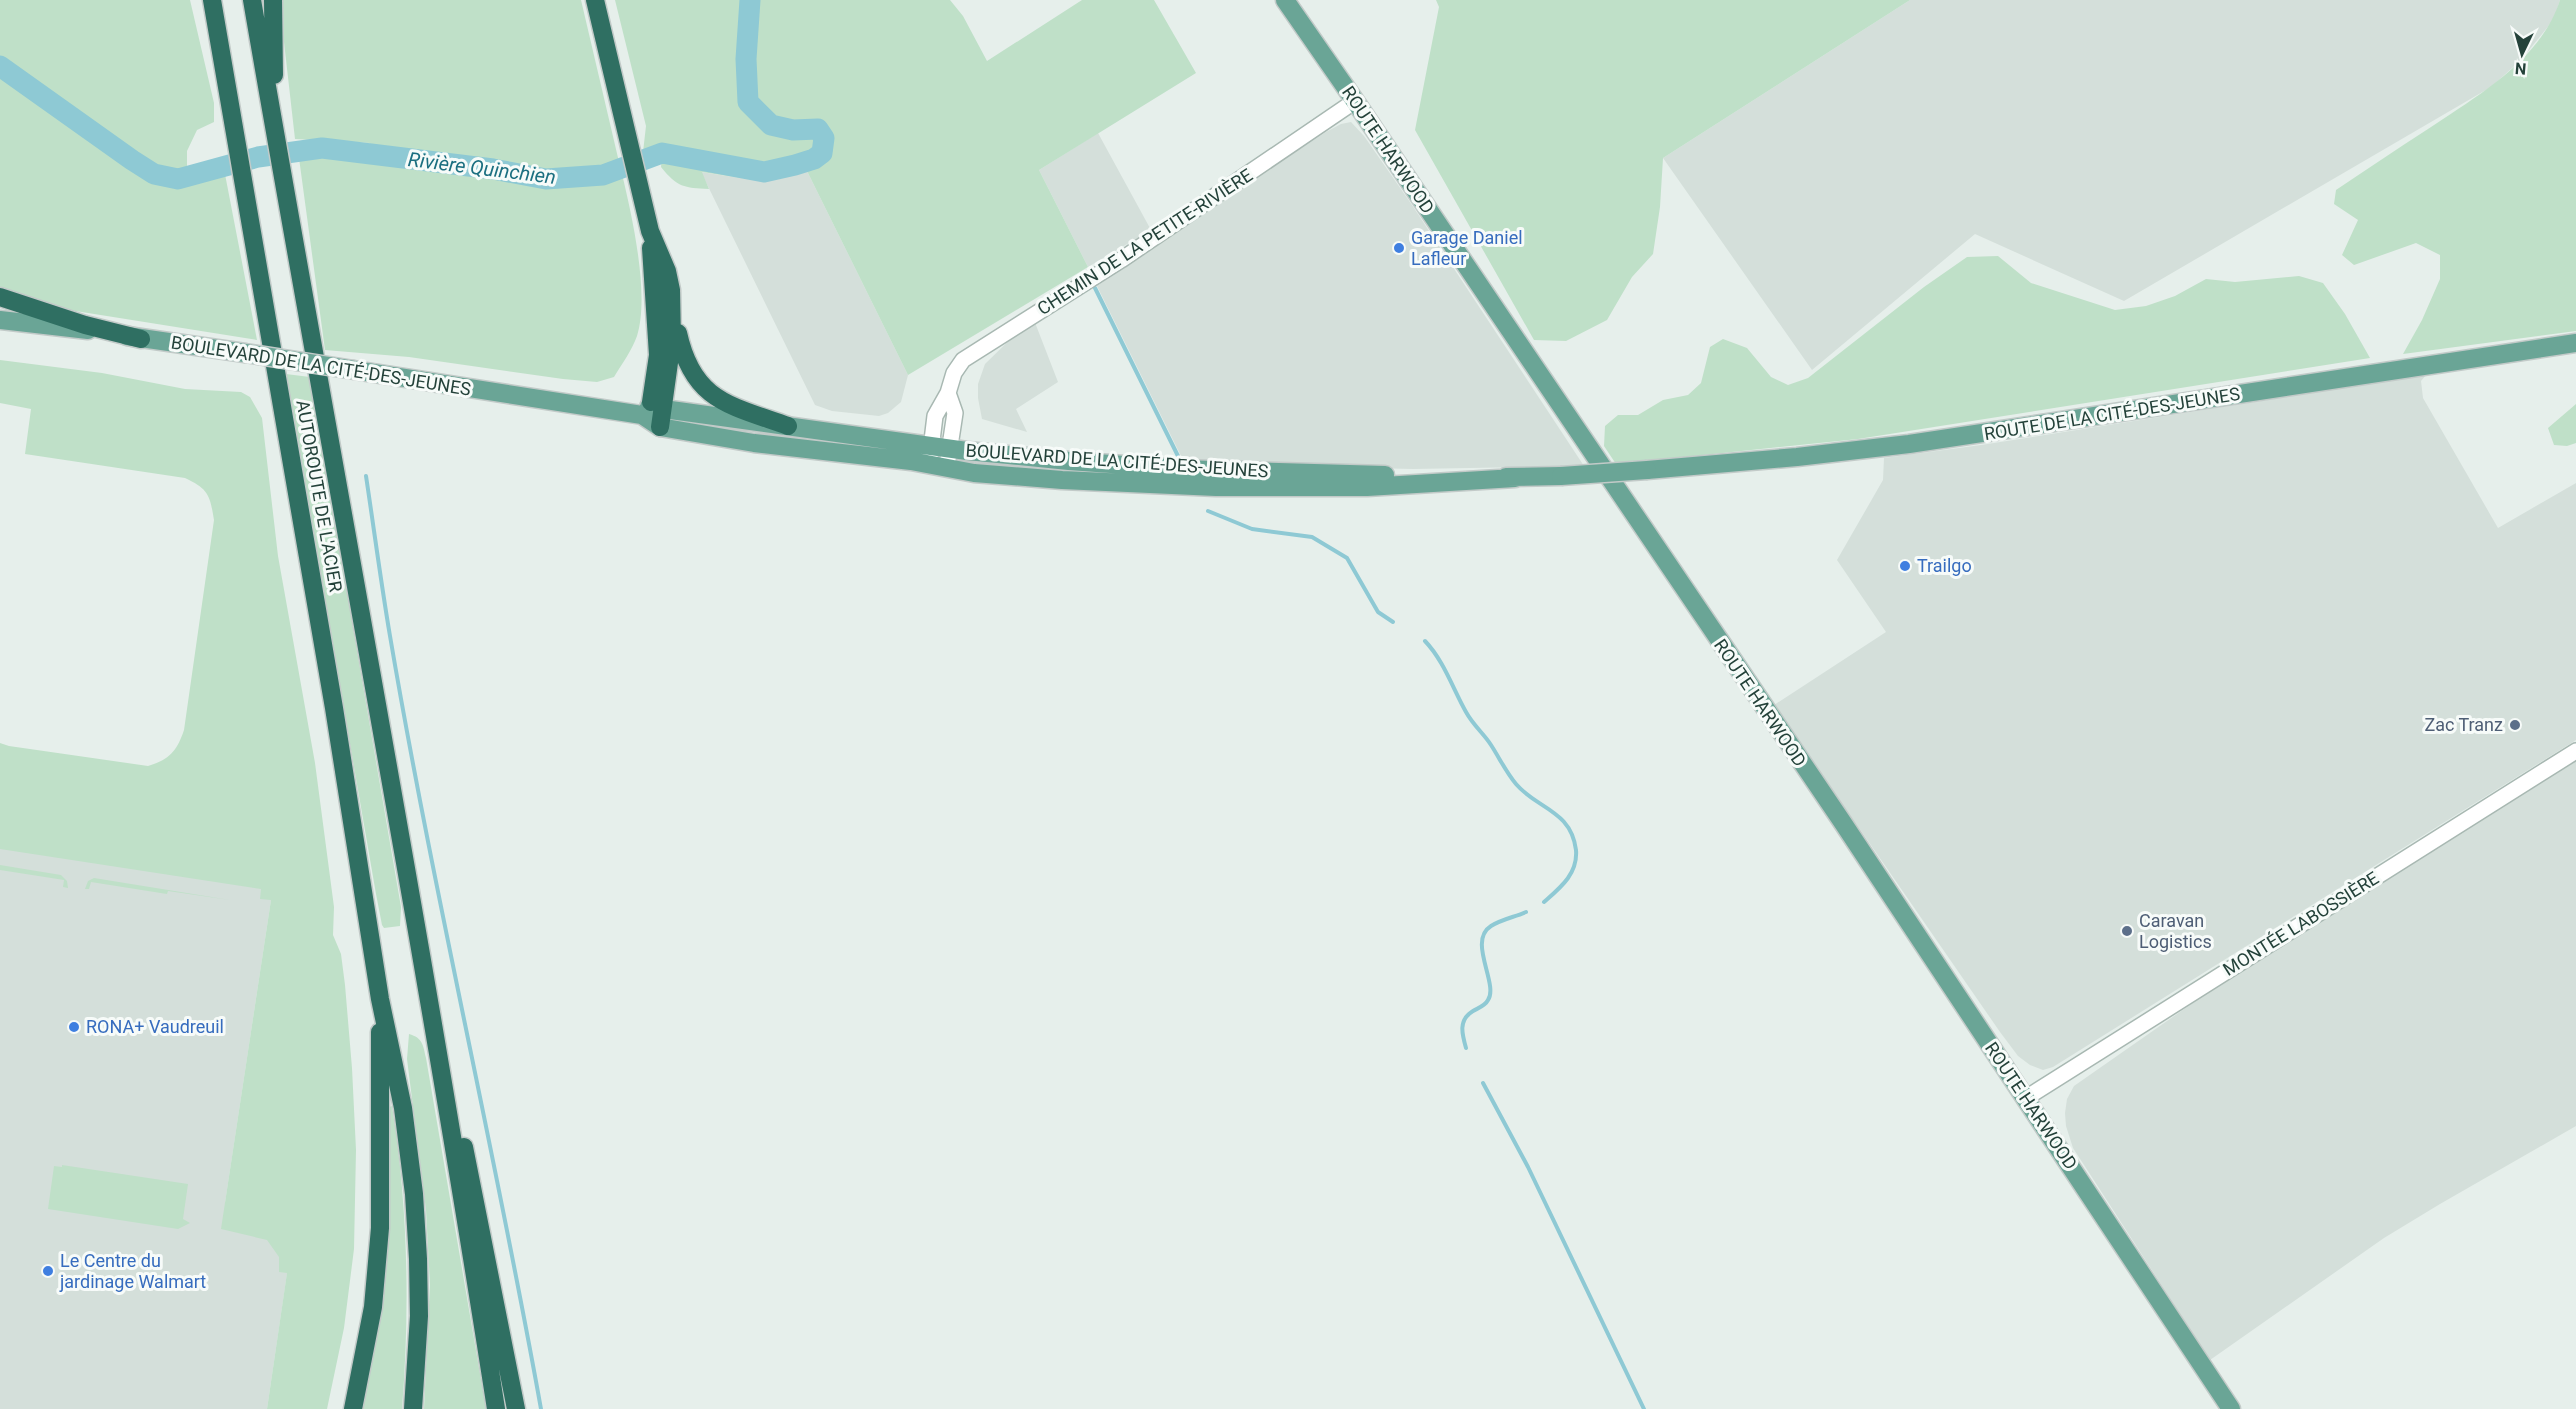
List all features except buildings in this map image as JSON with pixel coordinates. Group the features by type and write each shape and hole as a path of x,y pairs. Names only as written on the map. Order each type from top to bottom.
{"highway":[{"name":"AUTOROUTE DE L'ACIER","path":"212,0 334,708 380,999"},
{"name":"AUTOROUTE DE L'ACIER","path":"252,0 336,484 404,854"},
{"path":"273,0 276,138"},
{"path":"595,0 650,231 667,271 672,308 683,354 691,372 703,387 730,405 788,426"},
{"path":"650,231 658,355 652,409 660,427"},
{"path":"0,297 85,325 141,339"},
{"path":"652,409 672,340 672,308"},
{"path":"404,854 496,1409"},
{"path":"404,854 516,1409"},
{"path":"353,1409 372,1307 380,1228 380,999"},
{"path":"380,999 403,1108 414,1194 419,1316 413,1409"}],"main road":[{"name":"ROUTE HARWOOD","path":"1285,0 1356,101 2026,1098 2231,1409"},
{"name":"BOULEVARD DE LA CITÉ-DES-JEUNES","path":"0,320 354,370 941,447 1069,461 1180,469 1515,477 1647,470"},
{"name":"ROUTE DE LA CITÉ-DES-JEUNES","path":"1647,470 1797,457 1909,444 2576,343"},
{"name":"BOULEVARD DE LA CITÉ-DES-JEUNES","path":"660,427 754,443 1062,480 1228,487 1367,487 1515,477"}],"street":[{"name":"CHEMIN DE LA PETITE-RIVIÈRE","path":"938,466 941,447 955,413 948,393 954,372 963,360 1121,260 1356,101"},
{"name":"MONTÉE LABOSSIÈRE","path":"2026,1098 2576,752"}],"shaded area":[{"path":"1910,0 2560,0 2554,19 2521,60 2491,87 2124,301 1975,234 1812,370 1663,158"},
{"path":"1351,122 1364,136 1412,205 1584,466 1413,469 1185,464 1095,282 1326,132 1341,124"},
{"path":"1098,133 1151,230 1088,267 1039,170"},
{"path":"806,169 908,375 901,402 888,413 879,416 832,411 815,405 701,172 761,181"},
{"path":"1034,320 1058,382 1016,409 1027,432 982,419 978,384 985,364 1023,327"},
{"path":"2426,375 2421,381 2423,398 2498,528 2576,483 2576,740 2053,1067 2043,1070 2030,1065 2018,1056 2000,1032 1774,705 1886,632 1837,560 1883,480 1884,458 1981,445"},
{"path":"2576,761 2576,1126 2384,1238 2210,1360 2073,1148 2066,1126 2065,1113 2067,1099 2074,1086 2230,977"},
{"path":"0,844 273,887 225,1203 296,1213 267,1409 0,1409"}],"green space":[{"path":"0,0 190,0 214,103 214,122 197,130 187,151 187,183 209,177 224,169 257,340 0,299"},
{"path":"283,0 581,0 619,162 598,172 562,168 569,182 622,174 635,233 641,278 642,299 637,336 614,377 597,382 563,379 409,357 325,350 299,158 317,154 358,158 370,143 295,139 284,42"},
{"path":"615,0 950,0 963,16 987,61 1082,0 1154,0 1196,73 1039,170 1088,267 908,375 806,169 761,181 702,172 709,189 693,188 672,179 661,167 663,147 643,152 646,126"},
{"path":"1436,0 1910,0 1663,158 1660,207 1653,254 1632,277 1607,320 1566,341 1534,340 1415,130 1439,7"},
{"path":"2560,0 2576,0 2576,331 2403,354 2422,320 2440,279 2440,255 2416,243 2354,265 2342,255 2358,220 2334,204 2336,190 2505,75 2538,41 2551,21"},
{"path":"1998,256 2031,283 2115,310 2146,306 2175,296 2206,279 2235,282 2299,276 2323,283 2345,314 2370,358 1858,439 1616,464 1604,446 1605,426 1618,415 1638,415 1663,400 1688,395 1701,383 1710,347 1723,339 1747,348 1771,377 1788,385 1808,378 1924,287 1967,257"},
{"path":"0,360 102,373 185,389 241,392 250,397 262,418 278,556 315,763 334,907 333,935 341,954 345,985 352,1068 356,1150 354,1249 344,1328 327,1409 267,1409 287,1273 279,1272 279,1257 267,1240 221,1229 271,900 260,899 261,889 0,849 0,743 148,766 167,758 178,744 184,730 214,520 211,505 204,490 185,478 25,454 31,409 0,403"},
{"path":"286,374 310,377 401,907 400,926 384,928 382,925"},
{"path":"2576,404 2576,443 2567,446 2554,445 2548,428"},
{"path":"0,865 61,875 67,881 68,888 63,887 64,880 0,870"},
{"path":"94,878 230,900 168,891 167,894 91,882 89,889 85,889 88,881"},
{"path":"409,1034 420,1040 426,1058 486,1409 424,1409 430,1285 426,1210 407,1059"},
{"path":"392,1106 401,1181 406,1257 405,1371 402,1409 361,1409 387,1108"},
{"path":"62,1165 188,1184 183,1219 190,1223 178,1229 48,1209 54,1166 62,1167"}],"waterway":[{"name":"Rivière Quinchien","path":"0,66 154,174 178,179 258,157 322,148 493,169 546,179 603,175 662,153 764,172 814,159 822,153 824,138 818,129 793,130 771,125 748,102 746,59 750,0"},
{"path":"1095,288 1178,456"},
{"path":"366,476 407,733 541,1409"},
{"path":"1208,511 1252,529 1312,537 1347,558 1378,612 1393,622"},
{"path":"1425,641 1443,666 1469,717 1488,741 1512,779 1524,792 1560,818 1573,837 1576,859 1571,873 1567,880 1544,902"},
{"path":"1466,1048 1463,1023 1468,1015 1485,1004 1490,993 1482,952 1484,933 1491,926 1526,912"},
{"path":"1483,1083 1528,1167 1644,1409"}],"place":[{"name":"Garage Daniel Lafleur","path":"1399,248"},
{"name":"Trailgo","path":"1905,566"},
{"name":"Zac Tranz","path":"2515,725"},
{"name":"Caravan Logistics","path":"2127,931"},
{"name":"RONA+ Vaudreuil","path":"74,1027"},
{"name":"Le Centre du jardinage Walmart","path":"48,1271"}]}
